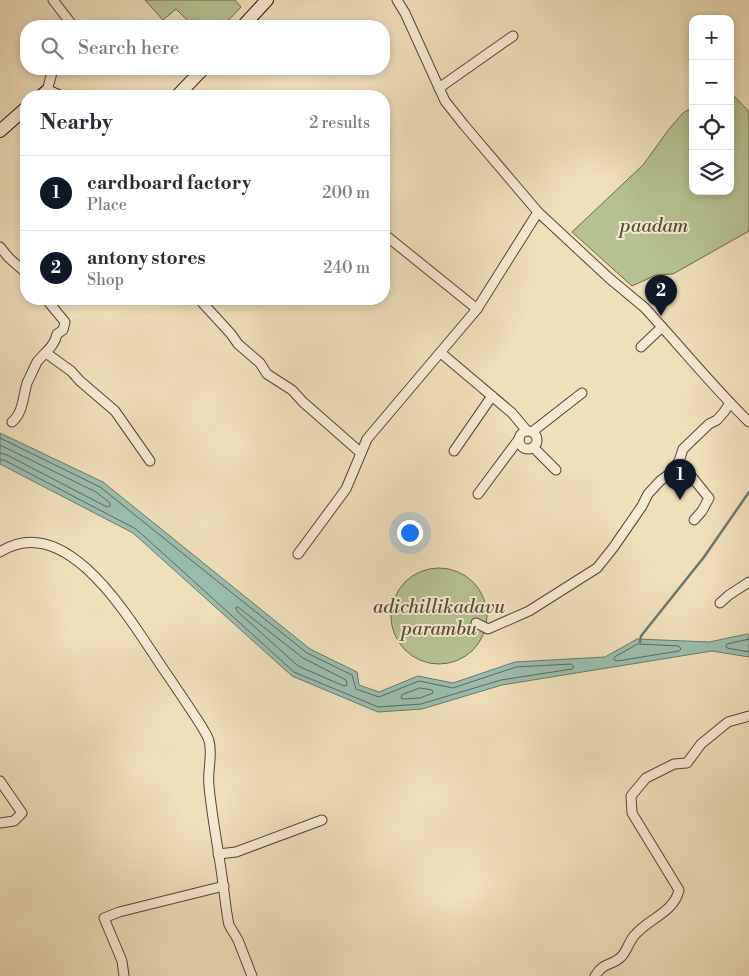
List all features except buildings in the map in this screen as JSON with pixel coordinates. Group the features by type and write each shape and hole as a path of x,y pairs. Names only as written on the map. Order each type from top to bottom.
{"main road":[{"path":"249,20 267,0"},
{"path":"183,90 197,75"},
{"path":"0,131 20,113"}],"street":[{"path":"52,0 67,20"},
{"path":"397,0 406,13 445,101 464,125 538,212 609,278 645,308 749,422"},
{"path":"439,88 513,36"},
{"path":"50,90 52,75"},
{"path":"298,554 346,489 368,439 477,309 538,212"},
{"path":"390,239 477,309"},
{"path":"0,247 20,268"},
{"path":"12,422 18,416 28,383 38,361 56,339 57,334 63,330 65,322 51,305"},
{"path":"204,305 238,344 260,363 267,374 292,390 361,453"},
{"path":"641,347 662,327"},
{"path":"46,353 71,371 115,411 150,461"},
{"path":"442,353 512,413 537,439 533,447"},
{"path":"478,494 521,434 529,432 582,393"},
{"path":"454,451 492,396"},
{"path":"476,623 488,629 520,614 597,568 642,506 648,494 672,472 679,461 683,449 709,424 717,420 730,403"},
{"path":"519,439 522,446 527,448 533,447"},
{"path":"533,447 556,470"},
{"path":"679,461 709,498 702,511 694,520"},
{"path":"0,552 19,544 34,542 50,545 61,550 82,565 101,584 125,614 194,714 209,740 210,759 208,776 229,925 238,940 252,976"},
{"path":"720,604 729,595 749,582"},
{"path":"595,976 600,967 621,957 633,936 668,909 677,899 679,890 632,813 632,796 646,778 674,764 687,763 701,744 728,722 749,716"},
{"path":"0,781 22,813 14,821 0,823"},
{"path":"218,854 236,852 322,820"},
{"path":"124,976 122,961 104,918 119,912 224,886"}],"green space":[{"path":"145,0 235,0 241,7 229,20 187,20 176,9 163,20"},
{"name":"paadam","path":"734,97 749,112 749,231 673,274 656,275 632,286 572,232 643,165 683,113 689,109 689,195 734,195"},
{"name":"adichillikadavu parambu","path":"439,568 457,572 473,582 483,598 487,616 483,634 473,650 457,660 439,664 421,660 405,650 395,634 391,616 395,598 405,582 421,572"}],"water":[{"path":"0,433 103,482 310,649 357,672 359,685 379,692 418,676 453,683 515,662 605,657 637,639 709,642 747,634 749,635 749,657 712,651 502,685 422,709 378,712 292,676 133,533 0,464"}],"waterway":[{"path":"640,642 641,636 704,557 749,492"}],"place":[{"name":"antony stores","path":"661,316"},
{"name":"cardboard factory","path":"680,500"}]}
